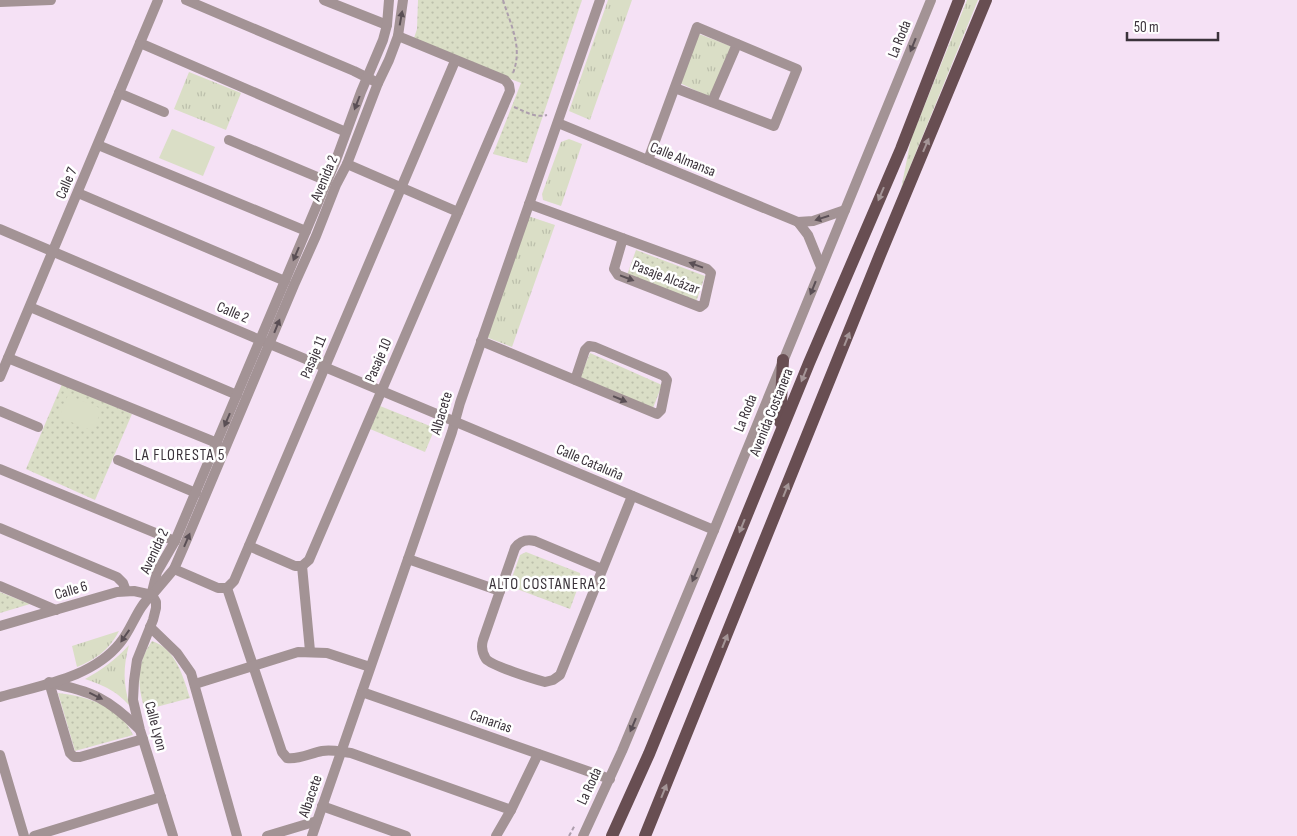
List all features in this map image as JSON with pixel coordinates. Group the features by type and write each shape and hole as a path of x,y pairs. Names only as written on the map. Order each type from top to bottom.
{"main road":[{"name":"Avenida Costanera","path":"612,836 649,754 779,436 901,149 959,0"},
{"path":"645,836 880,255 986,0"},
{"path":"779,436 783,360"}],"street":[{"path":"0,2 52,0"},
{"name":"Calle 7","path":"0,377 158,0"},
{"path":"186,0 378,83"},
{"path":"324,0 387,25"},
{"name":"Avenida 2","path":"152,595 174,568 265,342 285,281 383,40 387,25 389,0"},
{"name":"Avenida 2","path":"152,595 157,572 175,542 237,394 291,292 336,185 347,164 398,36 403,0"},
{"name":"Albacete","path":"312,836 600,0"},
{"name":"La Roda","path":"583,836 610,779 714,530 932,0"},
{"path":"648,160 697,27 797,69 774,126 675,88"},
{"path":"398,36 505,80 509,85"},
{"path":"140,43 346,132"},
{"path":"712,102 737,44"},
{"name":"Pasaje 11","path":"227,588 234,581 455,60"},
{"name":"Pasaje 10","path":"302,566 309,560 510,91 509,85"},
{"path":"119,93 164,112"},
{"name":"Calle Almansa","path":"558,120 648,160 798,222"},
{"path":"229,140 327,181"},
{"path":"98,144 306,231"},
{"path":"347,164 458,212"},
{"path":"78,193 285,281"},
{"path":"529,204 623,238"},
{"path":"798,222 813,221 845,210"},
{"path":"798,222 808,235 821,267"},
{"name":"Calle 2","path":"0,229 454,422"},
{"name":"Pasaje Alcázar","path":"623,238 707,269 711,273 704,304 700,307 618,275 614,268 623,238"},
{"path":"30,307 237,394"},
{"path":"481,342 657,414 661,410 668,380 664,376 589,346 585,350 575,380"},
{"path":"8,358 217,443"},
{"path":"0,411 38,427"},
{"name":"Calle Cataluña","path":"454,422 714,530"},
{"path":"118,460 196,493"},
{"path":"0,469 175,542"},
{"path":"602,569 535,541 523,541 515,548 483,640 483,654 494,664 541,681 553,680 562,672 632,496"},
{"path":"0,528 116,577 123,583 126,591"},
{"path":"249,546 294,566 302,566 310,651"},
{"path":"408,559 500,591"},
{"path":"174,568 215,587 227,588 284,755 290,759 324,750 351,753 511,810"},
{"path":"0,586 56,610"},
{"name":"Calle 6","path":"0,626 117,592 142,592 152,595"},
{"path":"0,697 86,669 110,653 127,633 144,604 152,595"},
{"name":"Calle Lyon","path":"152,595 156,602 150,627 140,651 134,681 133,700 173,836"},
{"path":"150,627 177,653 195,684 238,836"},
{"path":"195,684 288,655 310,651 327,653 370,666"},
{"path":"49,682 79,689 100,697 117,709 142,735 80,757 74,757 70,753 49,682"},
{"name":"Canarias","path":"362,692 610,779"},
{"path":"496,836 538,754"},
{"path":"0,755 24,836"},
{"path":"34,836 161,797"},
{"path":"322,806 406,836"},
{"path":"267,836 317,821"}],"path":[{"path":"503,0 518,51 518,61 509,85"},
{"path":"504,103 534,116 548,115 558,120"}],"green space":[{"path":"418,0 582,0 527,163 493,154 521,83 470,63 411,47 417,29"},
{"path":"608,0 632,0 590,120 569,111"},
{"path":"967,0 978,0 901,189 911,139"},
{"path":"699,34 736,48 713,99 680,83"},
{"path":"189,72 241,93 226,130 174,109"},
{"path":"172,129 215,147 203,176 159,158"},
{"path":"569,139 582,144 561,206 543,200 542,194 561,142"},
{"path":"528,216 555,225 512,347 486,337"},
{"path":"636,250 705,276 696,302 627,275"},
{"path":"590,353 662,385 653,408 580,377"},
{"path":"62,384 132,414 95,500 26,469"},
{"path":"68,395 102,409 93,431 59,417"},
{"path":"380,406 435,428 425,452 370,429"},
{"path":"526,552 580,573 581,579 570,609 509,586 520,555"},
{"path":"0,592 30,604 0,613"},
{"path":"119,631 111,644 101,653 77,667 72,646"},
{"path":"152,641 167,650 173,657 181,672 190,698 145,710 139,683 143,658"},
{"path":"129,645 125,676 130,706 109,689 85,679 108,664"},
{"path":"58,693 80,697 101,704 120,717 133,735 75,751"}],"district":[{"name":"LA FLORESTA 5","path":"180,454"},
{"name":"ALTO COSTANERA 2","path":"548,583"}]}
